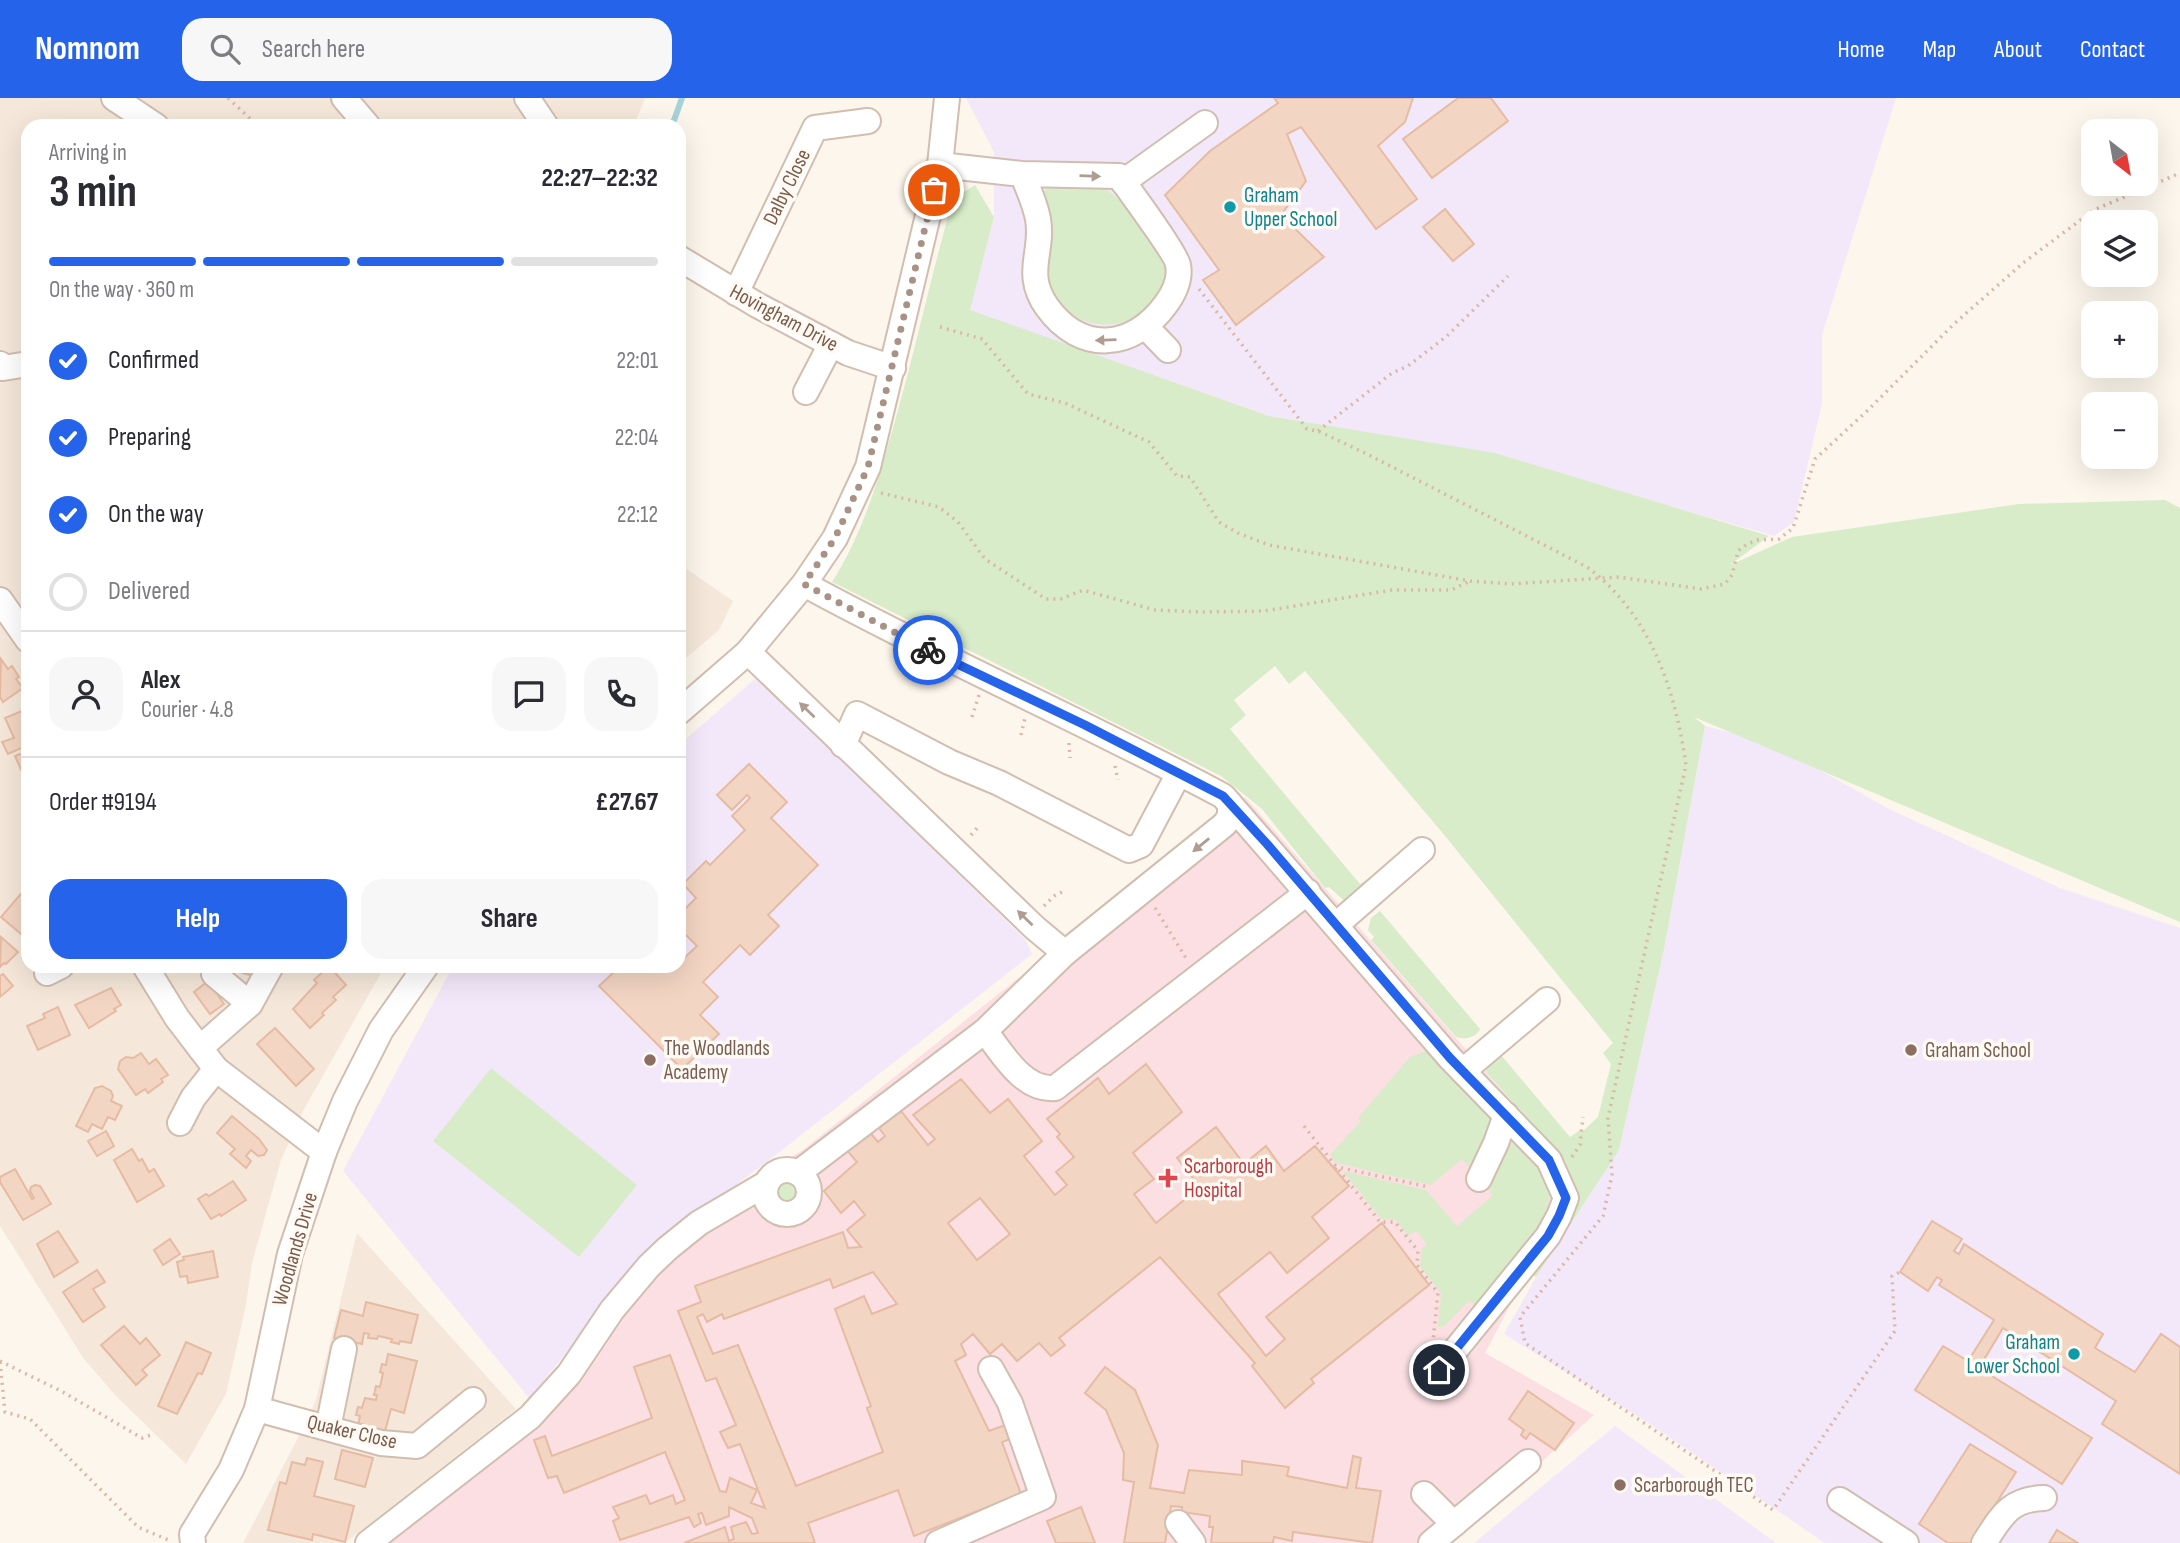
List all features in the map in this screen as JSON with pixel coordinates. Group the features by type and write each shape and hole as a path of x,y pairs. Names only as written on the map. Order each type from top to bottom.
{"street":[{"path":"114,98 146,119"},
{"path":"345,98 362,119"},
{"path":"527,98 541,119"},
{"path":"686,706 748,652 804,584 835,538 868,467 940,165 947,98"},
{"name":"Dalby Close","path":"736,293 816,128 868,121"},
{"path":"1124,182 1205,123"},
{"path":"940,165 1022,174 1119,176 1179,264 1176,290 1157,317 1146,327 1125,339 1094,341 1067,328 1047,307 1037,289 1034,265 1038,221 1022,174"},
{"name":"Hovingham Drive","path":"686,262 736,293 831,344 893,368"},
{"path":"1146,327 1168,350"},
{"path":"806,392 831,344"},
{"path":"0,364 3,368 21,365"},
{"path":"804,584 895,634 1085,725 1223,796 1463,1071 1549,1160 1566,1198 1548,1236 1436,1358"},
{"path":"0,600 21,630"},
{"path":"748,652 1035,928 1065,953"},
{"path":"843,745 857,713 949,762 999,783 1129,850 1141,845 1179,773"},
{"path":"798,1173 985,1031 1065,953 1225,824 1230,816 1230,804"},
{"path":"1336,925 1422,850"},
{"path":"985,1031 1024,1077 1040,1088 1055,1088 1308,892"},
{"path":"149,973 177,1018 216,1069 324,1152"},
{"path":"214,973 250,1004"},
{"path":"200,1048 250,1004 267,973"},
{"name":"Woodlands Drive","path":"193,1538 231,1470 257,1409 290,1254 324,1152 345,1101 381,1030 421,973"},
{"path":"1463,1071 1547,1000"},
{"path":"180,1123 193,1098 216,1069"},
{"path":"1479,1179 1506,1115"},
{"path":"368,1543 530,1418 569,1374 619,1302 649,1266 699,1223 783,1170 802,1175 809,1187 809,1198 802,1209 795,1213 778,1212 769,1206 766,1198 767,1182"},
{"path":"328,1428 344,1349"},
{"path":"948,1541 1043,1497 1010,1403 991,1369"},
{"name":"Quaker Close","path":"257,1409 381,1443 417,1446 473,1400"},
{"path":"1431,1543 1528,1462"},
{"path":"1424,1494 1454,1524"},
{"path":"1983,1543 2007,1509 2029,1498 2044,1497"},
{"path":"1840,1500 1906,1543"}],"path":[{"path":"228,98 250,119"},
{"path":"940,327 982,339 1028,394 1065,403 1149,442 1177,476 1189,477 1219,522 1269,545 1470,581 1510,584 1619,577 1701,589 1725,584 1732,576 1738,551 1747,544 1758,540 1779,539 1793,528 1815,459 1954,324 2023,264 2094,210 2180,173"},
{"path":"1179,264 1307,429 1318,431 1388,464 1587,567 1604,580 1627,604 1653,646 1675,713 1686,765 1608,1118 1612,1175 1603,1216 1520,1317 1525,1343 1773,1510 1895,1331 1892,1276 1900,1272"},
{"path":"1318,431 1392,373 1408,366 1447,336 1508,276"},
{"path":"881,494 939,508 958,522 985,559 1046,599 1061,599 1083,590 1155,610 1264,611 1392,590 1451,590 1470,581"},
{"path":"1144,892 1198,976"},
{"path":"1555,1171 1575,1155 1580,1144 1584,1117"},
{"path":"1304,1126 1380,1222 1395,1222 1418,1251 1417,1265 1438,1293 1436,1358"},
{"path":"1336,1168 1429,1187"},
{"path":"0,1362 61,1391 142,1438 151,1435"},
{"path":"0,1362 5,1412 30,1419 138,1527 173,1541 193,1538"}],"shaded area":[{"path":"0,98 645,98 637,119 21,119 21,973 381,973 303,1111 281,1160 252,1263 246,1305 226,1394 186,1464 116,1396 84,1359 0,1226"},
{"path":"966,98 1896,98 1822,335 1822,404 1794,522 1774,536 1606,488 1269,416 969,311 994,217 994,152"},
{"path":"686,569 733,601 719,630 686,658"},
{"name":"The Woodlands Academy","path":"757,677 1025,939 1032,954 653,1248 529,1398 343,1171 449,973 686,973 686,739"},
{"name":"Graham School","path":"1705,726 1774,744 1887,808 2060,888 2180,928 2180,1543 1825,1543 1647,1422 1504,1334 1536,1277 1619,1150 1664,949"},
{"name":"Scarborough Hospital","path":"1245,797 1589,1190 1566,1198 1485,1353 1594,1415 1450,1543 354,1543 537,1400 723,1199 803,1150"},
{"path":"357,1233 516,1409 345,1543 243,1543 316,1400"},
{"name":"Scarborough TEC","path":"1615,1426 1776,1543 1474,1543"}],"green space":[{"path":"975,185 994,217 970,310 1269,416 1495,453 1769,536 1730,565 1792,537 2019,504 2165,500 2180,508 2180,922 1694,717 1705,726 1664,949 1619,1150 1536,1277 1528,1270 1571,1187 1566,1162 1486,1072 1486,1067 1501,1055 1570,1137 1580,1130 1583,1131 1598,1117 1611,1064 1603,1053 1613,1043 1441,831 1305,671 1289,684 1275,666 1234,700 1246,715 1230,729 1360,884 1371,877 1351,898 1343,900 1329,887 1325,888 1262,809 1221,776 832,582 861,527 881,468 953,199"},
{"path":"1049,185 1093,186 1111,193 1158,247 1165,279 1158,298 1143,313 1124,322 1101,325 1079,318 1060,303 1046,276 1043,193"},
{"path":"1380,911 1480,1029 1476,1034 1466,1038 1456,1037 1371,940 1374,937 1368,930 1371,918"},
{"path":"1433,1048 1492,1112 1494,1127 1471,1169 1462,1159 1431,1185 1336,1163 1330,1155 1361,1121 1358,1118 1410,1057"},
{"path":"491,1068 637,1185 579,1257 433,1141"},
{"path":"1515,1136 1529,1149 1547,1183 1548,1202 1543,1217 1509,1267 1475,1305 1469,1301 1442,1328 1438,1325 1441,1293 1420,1266 1422,1248 1427,1244 1416,1231 1408,1236 1396,1220 1381,1219 1343,1171 1426,1190 1457,1226 1493,1195 1485,1186 1509,1139"},
{"path":"786,1176 798,1180 802,1192 798,1204 786,1208 774,1204 770,1192 774,1180"}],"building":[{"name":"Graham Upper School","path":"1274,98 1413,98 1405,122 1378,146 1417,199 1376,229 1301,127 1287,134 1306,181 1281,215 1324,257 1236,325 1203,280 1219,270 1165,195 1210,151 1278,103"},
{"path":"1458,98 1491,98 1508,121 1432,178 1403,139"},
{"path":"1445,209 1474,244 1453,261 1423,227"},
{"path":"1,659 8,669 12,666 19,677 16,679 21,689 3,702 0,697"},
{"path":"21,711 21,748 8,754 2,742 14,738 5,718"},
{"path":"21,754 21,770 15,756"},
{"path":"749,764 787,802 771,818 818,865 768,915 779,926 750,955 740,945 703,982 718,997 700,1015 719,1034 682,1069 599,986 613,973 686,973 686,956 697,946 686,935 686,908 696,898 686,887 686,881 706,861 710,865 745,830 732,816 750,798 747,795 732,810 717,795"},
{"path":"21,894 21,934 1,917"},
{"path":"1,937 18,952 0,967"},
{"path":"322,973 335,973 346,985 333,997 336,1000 322,1013 324,1015 310,1028 293,1009 317,983 314,980"},
{"path":"3,974 13,986 0,997 0,976"},
{"path":"208,981 224,1004 210,1014 194,992"},
{"path":"111,988 121,1005 89,1028 75,1005"},
{"path":"58,1007 70,1035 38,1050 27,1026 45,1018 43,1014"},
{"path":"275,1028 314,1069 296,1086 257,1044"},
{"path":"141,1053 149,1064 156,1059 168,1075 148,1093 145,1089 136,1095 118,1069 120,1061"},
{"path":"1146,1064 1182,1112 1133,1153 1154,1179 1134,1194 1156,1223 1200,1187 1177,1158 1216,1127 1244,1164 1266,1146 1284,1171 1315,1146 1349,1186 1312,1217 1329,1238 1287,1273 1270,1252 1218,1294 1266,1356 1285,1339 1266,1317 1382,1223 1429,1285 1311,1379 1314,1383 1285,1408 1252,1366 1255,1363 1160,1257 1059,1338 1065,1345 1051,1356 1039,1343 1017,1361 1002,1344 990,1354 973,1334 961,1344 966,1355 955,1361 989,1431 1008,1424 1013,1438 1002,1442 1021,1494 914,1536 898,1490 808,1523 815,1543 684,1543 725,1527 729,1541 734,1539 731,1527 746,1522 752,1534 758,1533 752,1518 729,1507 729,1516 706,1525 702,1513 698,1514 701,1523 694,1527 689,1517 620,1540 613,1521 619,1518 613,1507 646,1495 650,1504 673,1495 676,1504 685,1500 665,1452 564,1493 557,1476 548,1478 534,1440 545,1436 552,1456 652,1418 634,1367 670,1355 720,1491 726,1492 730,1478 757,1490 751,1503 765,1508 740,1444 728,1448 720,1432 736,1425 716,1378 706,1381 678,1311 701,1302 695,1286 843,1232 848,1248 861,1247 847,1230 865,1215 854,1201 841,1213 824,1191 857,1162 844,1147 867,1129 878,1142 885,1136 879,1128 901,1111 928,1145 935,1139 913,1115 961,1079 990,1113 1008,1099 1042,1141 1024,1156 1055,1195 1067,1185 1056,1172 1074,1157 1057,1137 1060,1134 1047,1119 1098,1078 1109,1094","holes":["980,1198 1010,1234 977,1260 948,1223","873,1272 897,1304 872,1314 864,1296 835,1309 871,1406 867,1408 883,1452 796,1486 738,1345 713,1354 697,1317 703,1314 707,1322 722,1314 724,1319 830,1279 833,1288"]},
{"path":"102,1086 111,1091 111,1101 122,1106 115,1120 108,1117 102,1129 92,1124 88,1132 76,1126 95,1088"},
{"path":"232,1116 259,1139 267,1150 264,1155 258,1156 251,1150 246,1156 251,1161 246,1168 230,1154 235,1149 217,1133"},
{"path":"106,1131 114,1146 97,1156 88,1141"},
{"path":"132,1149 149,1172 154,1169 164,1186 137,1202 114,1160"},
{"path":"15,1169 32,1199 31,1187 40,1186 51,1204 23,1220 0,1182 0,1177"},
{"path":"233,1181 246,1200 221,1216 220,1214 211,1219 198,1199 206,1194 209,1196"},
{"name":"Graham Lower School","path":"1932,1221 1962,1239 1954,1251 1959,1254 1964,1244 2103,1334 2095,1348 2135,1372 2161,1334 2180,1347 2180,1474 2102,1424 2116,1401 2003,1328 1979,1368 2092,1438 2062,1484 1915,1390 1943,1346 1968,1361 1994,1320 1939,1285 1942,1280 1937,1277 1928,1291 1900,1272"},
{"path":"58,1231 78,1262 54,1277 37,1244"},
{"path":"170,1239 180,1254 163,1265 154,1250"},
{"path":"213,1251 218,1277 188,1283 187,1276 180,1277 177,1262 184,1260 183,1257"},
{"path":"97,1270 105,1282 93,1289 105,1307 83,1322 63,1292"},
{"path":"366,1302 418,1315 411,1343 400,1341 399,1344 391,1342 392,1339 378,1336 377,1339 368,1338 369,1334 364,1333 362,1344 334,1338 341,1310 363,1316"},
{"path":"124,1326 140,1344 146,1338 160,1355 142,1370 147,1375 136,1385 101,1345"},
{"path":"186,1342 211,1353 202,1374 198,1373 177,1414 158,1406"},
{"path":"388,1354 417,1361 404,1413 391,1409 385,1431 358,1425 358,1407 362,1408 365,1398 376,1400 376,1386 380,1387 383,1373 380,1372 382,1364 386,1365"},
{"path":"1105,1367 1135,1390 1158,1445 1150,1488 1184,1493 1189,1470 1242,1475 1242,1461 1289,1467 1287,1476 1347,1488 1353,1456 1361,1458 1356,1488 1381,1491 1372,1543 1293,1532 1292,1541 1274,1537 1273,1543 1211,1543 1213,1527 1209,1527 1210,1516 1182,1512 1182,1507 1171,1506 1165,1543 1124,1543 1134,1482 1123,1480 1124,1453 1106,1410 1085,1393"},
{"path":"1528,1391 1574,1423 1555,1450 1530,1433 1526,1439 1521,1435 1524,1430 1509,1419"},
{"path":"1970,1444 2016,1472 1971,1543 1948,1543 1919,1524"},
{"path":"342,1450 373,1458 365,1487 335,1479"},
{"path":"307,1458 323,1462 314,1496 354,1506 345,1542 313,1534 312,1540 268,1530 280,1482 286,1484 292,1462 305,1465"},
{"path":"1081,1507 1095,1543 1056,1543 1047,1521"},
{"path":"2057,1530 2078,1543 2049,1543"}],"waterway":[{"path":"674,119 682,98"}],"way so far":[{"path":"928,650 804,584 835,538 868,467 934,190"}],"place":[{"name":"Graham Upper School","path":"1230,207"},
{"name":"Graham School","path":"1911,1050"},
{"name":"The Woodlands Academy","path":"650,1060"},
{"name":"Scarborough Hospital","path":"1168,1178"},
{"name":"Graham Lower School","path":"2074,1354"},
{"name":"Scarborough TEC","path":"1620,1485"}],"route":[{"path":"928,650 1085,725 1223,796 1450,1058 1549,1160 1566,1198 1559,1216 1548,1236 1439,1370"}]}
